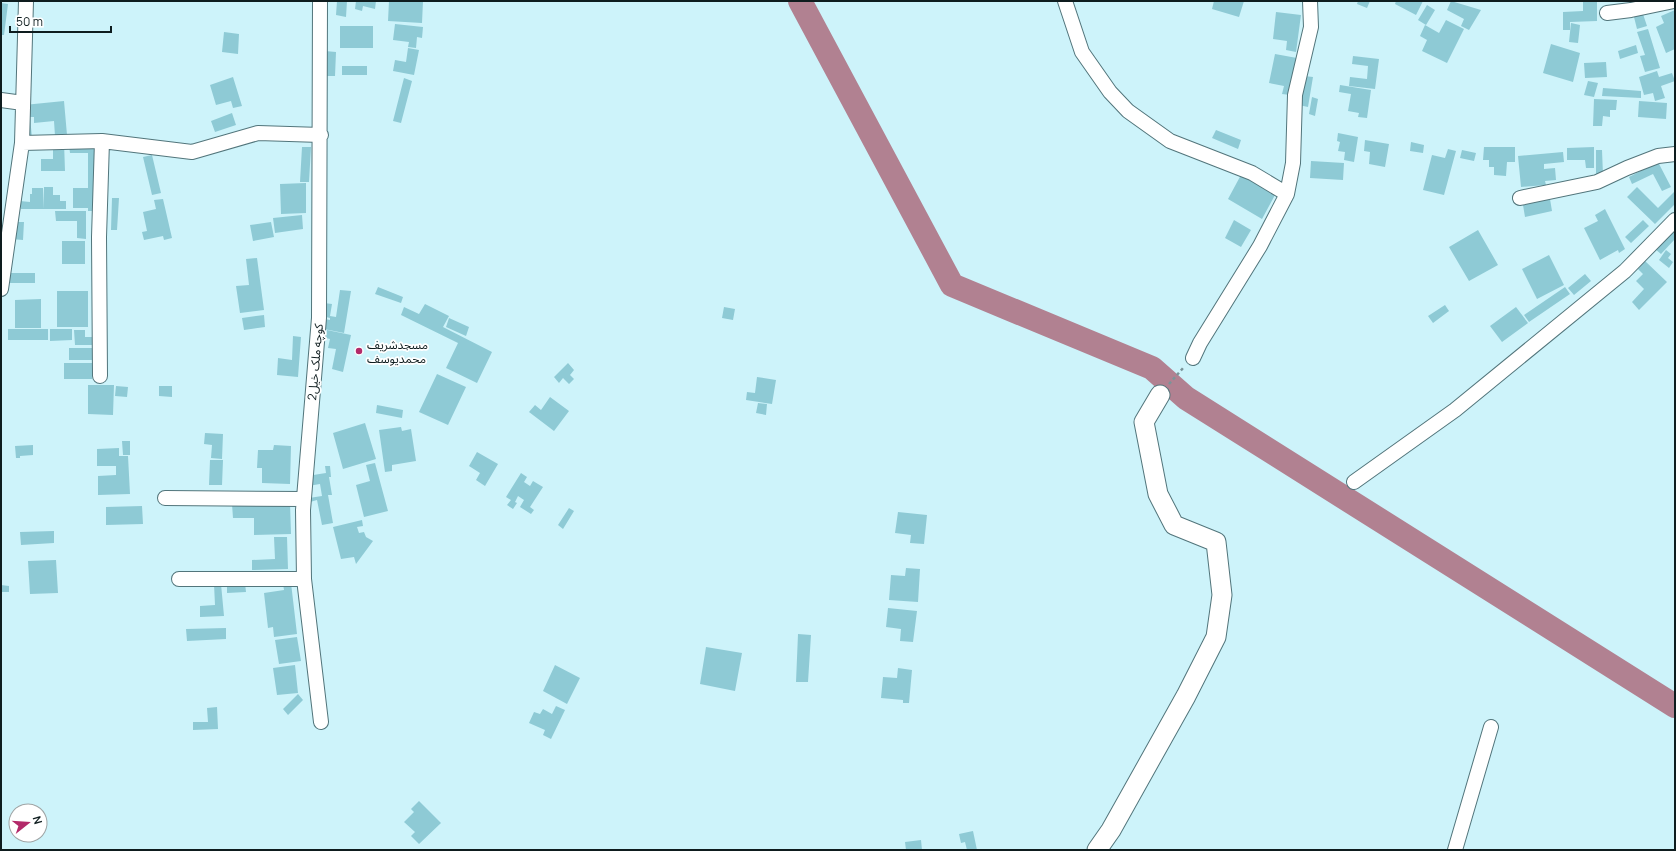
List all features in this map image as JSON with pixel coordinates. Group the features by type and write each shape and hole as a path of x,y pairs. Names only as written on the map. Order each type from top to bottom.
{"street":[{"path":"1,289 6,208 22,143 26,1"},
{"name":"کوچه ملک خیل2","path":"320,1 321,135 319,318 304,499 304,580 321,722"},
{"path":"1065,1 1082,52 1110,92 1128,111 1170,141 1252,173 1287,194"},
{"path":"1193,358 1200,343 1260,246 1287,194 1293,163 1295,95 1311,27 1310,1"},
{"path":"1607,13 1631,10 1674,1"},
{"path":"1,100 23,103"},
{"path":"22,143 102,141 192,152 258,133 321,135"},
{"path":"100,376 98,237 102,141"},
{"path":"1520,198 1597,182 1658,156 1675,154"},
{"path":"1354,482 1461,405 1625,271 1675,220"},
{"path":"1097,850 1115,823 1186,696 1216,637 1222,595 1216,542 1174,526 1158,494 1144,422 1160,395"},
{"path":"165,498 304,499"},
{"path":"179,579 304,580"},
{"path":"1455,850 1491,727"}],"path":[{"path":"1160,395 1193,358"}],"building":[{"path":"337,1 347,1 346,17 336,15"},
{"path":"356,1 376,1 375,9 363,6 362,11 355,9"},
{"path":"389,1 423,1 422,23 388,21"},
{"path":"1214,1 1244,1 1239,17 1212,9"},
{"path":"1358,1 1370,1 1367,8 1357,4"},
{"path":"1396,1 1423,1 1416,15 1395,4"},
{"path":"1451,1 1481,10 1469,30 1461,26 1464,19 1447,10"},
{"path":"1583,1 1597,1 1597,21 1570,22 1570,30 1563,30 1563,12 1583,11"},
{"path":"1,3 8,4 4,35 1,35"},
{"path":"1427,5 1435,10 1426,25 1418,20"},
{"path":"1675,10 1675,49 1666,53 1656,27 1664,23 1661,16"},
{"path":"1642,11 1647,26 1637,29 1633,13"},
{"path":"1276,12 1301,15 1296,52 1286,50 1287,41 1273,39"},
{"path":"1446,20 1464,29 1447,63 1422,51 1427,40 1420,36 1425,25 1439,33"},
{"path":"1571,23 1580,25 1578,43 1569,42"},
{"path":"395,24 423,27 422,38 417,37 416,48 408,47 409,42 393,40"},
{"path":"340,26 373,26 373,48 340,48"},
{"path":"1648,29 1660,68 1645,72 1640,56 1645,55 1637,32"},
{"path":"224,32 239,34 238,54 222,52"},
{"path":"1551,44 1580,53 1573,82 1543,73"},
{"path":"1636,45 1638,53 1620,59 1618,51"},
{"path":"408,48 419,50 414,75 393,71 395,60 406,62"},
{"path":"325,51 336,52 335,76 324,76"},
{"path":"1275,54 1297,58 1290,95 1282,94 1284,86 1269,83"},
{"path":"1353,56 1379,59 1375,89 1349,86 1350,77 1367,79 1368,66 1352,64"},
{"path":"1606,62 1607,77 1585,78 1584,63"},
{"path":"342,66 367,66 367,75 342,75"},
{"path":"1657,71 1659,77 1672,73 1675,81 1661,86 1665,98 1655,101 1653,93 1644,95 1639,77"},
{"path":"1304,76 1313,77 1308,107 1299,105"},
{"path":"233,77 242,106 233,108 231,101 216,105 210,85"},
{"path":"404,78 412,81 401,123 393,121"},
{"path":"1588,81 1598,83 1594,97 1584,95"},
{"path":"1340,85 1371,90 1367,118 1358,117 1359,113 1348,111 1351,94 1339,92"},
{"path":"1603,88 1641,91 1641,98 1602,96"},
{"path":"1312,97 1318,99 1315,116 1309,114"},
{"path":"1594,99 1617,100 1616,110 1610,110 1610,117 1603,116 1602,126 1593,126"},
{"path":"64,101 67,135 55,136 54,121 34,123 34,117 30,117 32,138 27,139 24,105"},
{"path":"1639,101 1667,103 1666,119 1638,117"},
{"path":"232,113 236,125 215,132 211,121"},
{"path":"1216,130 1241,140 1238,149 1212,138"},
{"path":"1338,133 1358,137 1354,162 1344,160 1345,152 1338,151 1340,142 1337,141"},
{"path":"1365,140 1389,144 1385,167 1369,164 1370,152 1364,151"},
{"path":"53,142 64,142 65,171 41,171 41,159 53,159"},
{"path":"1411,142 1424,145 1423,153 1410,151"},
{"path":"69,145 95,145 95,211 88,211 88,208 73,208 73,188 88,188 88,153 70,153"},
{"path":"302,147 311,147 309,182 300,182"},
{"path":"1484,147 1515,147 1515,162 1507,162 1506,176 1494,175 1494,167 1489,167 1489,160 1483,160"},
{"path":"1594,147 1594,168 1586,168 1585,160 1567,160 1567,148"},
{"path":"1448,149 1456,151 1444,195 1423,190 1432,155 1445,158"},
{"path":"1462,150 1476,153 1474,161 1460,158"},
{"path":"1596,150 1602,150 1603,175 1596,175"},
{"path":"1563,152 1564,162 1544,164 1544,169 1555,168 1556,180 1545,181 1546,185 1521,187 1518,156"},
{"path":"152,155 161,193 152,195 143,157"},
{"path":"1311,161 1344,163 1343,180 1310,178"},
{"path":"1658,162 1671,187 1662,191 1653,174 1632,184 1629,177"},
{"path":"1242,173 1276,193 1262,219 1228,199"},
{"path":"306,183 306,213 281,214 280,184"},
{"path":"44,187 53,187 53,195 60,195 60,201 66,201 66,209 44,209"},
{"path":"1637,187 1658,208 1674,192 1675,204 1655,224 1627,197"},
{"path":"32,188 43,188 44,209 21,209 20,201 30,202"},
{"path":"112,198 119,198 117,230 111,230"},
{"path":"163,199 172,238 164,240 163,236 144,240 142,232 147,231 143,212 156,209 154,200"},
{"path":"1550,199 1552,211 1525,217 1523,205"},
{"path":"1605,209 1625,249 1619,253 1618,250 1600,260 1584,228 1598,221 1595,215"},
{"path":"55,211 86,211 86,239 77,238 77,221 56,221"},
{"path":"302,215 303,229 275,233 273,218"},
{"path":"1234,220 1251,230 1241,247 1225,238"},
{"path":"1643,220 1649,226 1631,243 1625,237"},
{"path":"12,222 24,222 23,240 11,239"},
{"path":"271,222 274,237 253,241 250,225"},
{"path":"1672,229 1675,231 1675,239 1661,254 1655,249"},
{"path":"1478,230 1498,265 1469,281 1449,247"},
{"path":"62,241 85,241 85,264 62,264"},
{"path":"1666,250 1671,254 1668,258 1673,262 1669,268 1659,260"},
{"path":"1549,255 1564,285 1537,299 1522,269"},
{"path":"257,258 264,310 240,313 236,286 249,285 246,259"},
{"path":"1645,261 1667,282 1639,310 1632,302 1644,289 1636,281 1643,274 1638,269"},
{"path":"8,273 35,273 35,283 8,283"},
{"path":"1585,274 1591,281 1574,295 1568,288"},
{"path":"378,287 403,297 401,303 375,294"},
{"path":"1565,287 1570,294 1529,322 1524,315"},
{"path":"340,290 351,291 344,333 319,328 320,318 330,320 330,318 322,316 324,303 332,304 330,316 336,317"},
{"path":"57,291 88,291 88,327 57,327"},
{"path":"41,299 41,328 15,328 15,300"},
{"path":"425,304 449,316 443,327 492,352 477,383 446,368 458,343 401,315 404,307 419,314"},
{"path":"1445,305 1449,311 1433,323 1428,316"},
{"path":"724,307 735,309 733,320 722,318"},
{"path":"1516,307 1528,323 1502,342 1490,326"},
{"path":"264,315 265,327 244,330 242,318"},
{"path":"449,318 469,327 466,336 446,327"},
{"path":"8,329 48,329 48,340 8,340"},
{"path":"50,329 72,329 72,340 50,341"},
{"path":"74,330 85,330 85,337 94,337 94,345 75,345"},
{"path":"327,330 351,335 343,372 332,369 336,349 328,348 330,339 326,338"},
{"path":"293,336 301,337 298,377 277,375 278,358 292,360"},
{"path":"69,348 94,348 94,360 69,360"},
{"path":"64,363 92,363 92,379 64,379"},
{"path":"568,363 574,370 570,375 574,379 569,384 563,378 559,383 554,377"},
{"path":"437,374 466,387 448,425 419,412"},
{"path":"757,377 776,380 772,404 746,400 747,392 755,393"},
{"path":"88,385 114,385 113,415 88,414"},
{"path":"116,386 128,387 127,397 115,396"},
{"path":"159,386 172,386 172,397 159,396"},
{"path":"550,397 569,411 554,431 529,412 535,405 541,410"},
{"path":"758,403 767,404 766,415 756,413"},
{"path":"377,405 403,410 402,418 376,413"},
{"path":"365,423 376,459 343,469 333,433"},
{"path":"401,427 402,431 411,429 416,461 392,465 392,471 385,472 379,430"},
{"path":"205,433 223,434 222,459 211,458 212,445 204,444"},
{"path":"122,441 130,441 130,455 123,455"},
{"path":"33,445 33,455 20,456 20,458 16,458 15,446"},
{"path":"274,445 291,446 290,484 262,483 262,468 257,468 258,450 273,450"},
{"path":"119,448 119,456 128,456 130,494 98,495 98,476 116,475 116,466 97,466 97,449"},
{"path":"477,452 498,464 485,486 476,480 480,473 469,466"},
{"path":"210,460 223,460 222,485 209,485"},
{"path":"375,463 388,511 364,517 356,485 370,481 366,465"},
{"path":"325,466 330,466 331,477 329,477 332,495 328,495 333,523 322,525 317,500 310,502 309,498 322,496 320,484 308,486 307,476 326,473"},
{"path":"521,473 527,477 524,482 530,486 533,481 543,487 530,507 534,510 531,514 520,507 524,500 518,496 515,502 517,503 513,509 507,505 511,500 506,497"},
{"path":"290,503 291,534 254,535 254,518 233,518 232,504"},
{"path":"142,506 143,524 106,525 106,507"},
{"path":"569,508 574,511 563,529 558,525"},
{"path":"898,512 927,515 924,544 910,543 911,535 895,533"},
{"path":"362,520 363,526 357,527 359,533 364,532 366,537 373,541 356,564 354,557 341,559 333,527"},
{"path":"54,531 54,543 21,545 20,532"},
{"path":"274,537 287,537 288,569 252,570 252,560 275,559"},
{"path":"56,560 58,593 30,594 28,561"},
{"path":"906,568 920,569 918,602 889,600 891,575 905,576"},
{"path":"227,583 245,583 246,592 227,593"},
{"path":"291,583 297,634 274,637 273,627 268,628 264,593 284,590 283,584"},
{"path":"214,584 221,584 224,616 200,617 200,606 215,605"},
{"path":"1,585 9,586 9,592 1,592"},
{"path":"888,608 917,611 913,642 900,641 901,629 886,627"},
{"path":"226,628 226,639 187,641 186,629"},
{"path":"798,634 811,635 808,682 796,682"},
{"path":"297,637 301,661 279,664 275,640"},
{"path":"706,647 742,653 735,691 700,684"},
{"path":"295,665 298,693 277,695 273,668"},
{"path":"555,665 580,678 567,704 543,691"},
{"path":"898,668 912,670 909,703 903,703 903,700 881,698 883,677 897,678"},
{"path":"298,694 303,700 288,715 283,709"},
{"path":"556,706 565,710 551,739 543,735 545,730 529,723 534,712 540,714 543,709 552,714"},
{"path":"217,707 218,729 193,730 193,722 208,722 207,708"},
{"path":"419,801 441,823 419,844 411,836 415,832 404,822 414,812 411,809"},
{"path":"973,831 977,850 967,850 965,842 961,843 959,834"},
{"path":"921,840 922,850 906,850 905,842"}],"waterway":[{"path":"800,1 952,285 1152,368 1186,398 1675,706"}],"place":[{"name":"مسجدشریف محمدیوسف","path":"359,351"}]}
